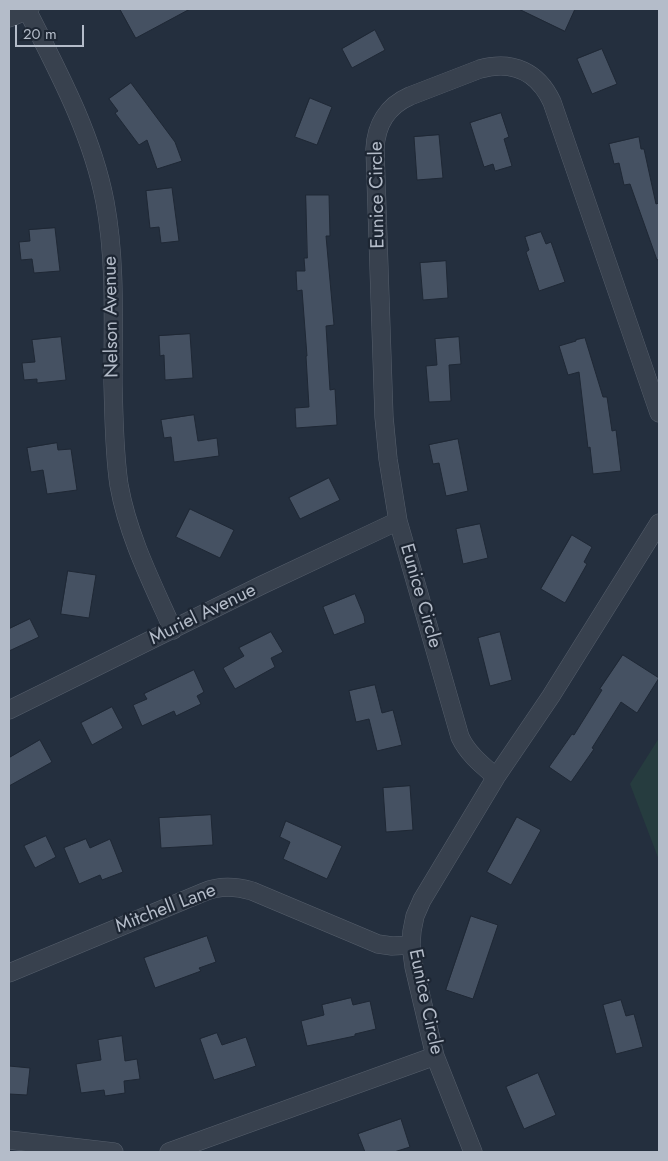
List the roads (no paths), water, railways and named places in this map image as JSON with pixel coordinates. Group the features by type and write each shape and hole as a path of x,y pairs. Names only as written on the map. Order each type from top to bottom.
{"street":[{"path":"9,18 28,9"},
{"name":"Nelson Avenue","path":"28,9 74,108 97,170 104,200 111,252 114,421 119,484 138,551 173,630"},
{"name":"Eunice Circle","path":"496,777 471,754 460,736 398,521 388,459 385,431 375,149 377,132 389,110 402,99 491,66 513,67 523,71 540,84 552,102 659,413"},
{"name":"Muriel Avenue","path":"9,710 271,581 398,521"},
{"name":"Eunice Circle","path":"473,1152 435,1056 414,967 411,945 413,924 422,900 496,777 551,696 659,523"},
{"name":"Mitchell Lane","path":"9,973 204,892 222,887 240,888 252,892 370,942 385,946 411,945"},
{"path":"169,1152 435,1056"},
{"path":"9,1140 114,1152"}]}
